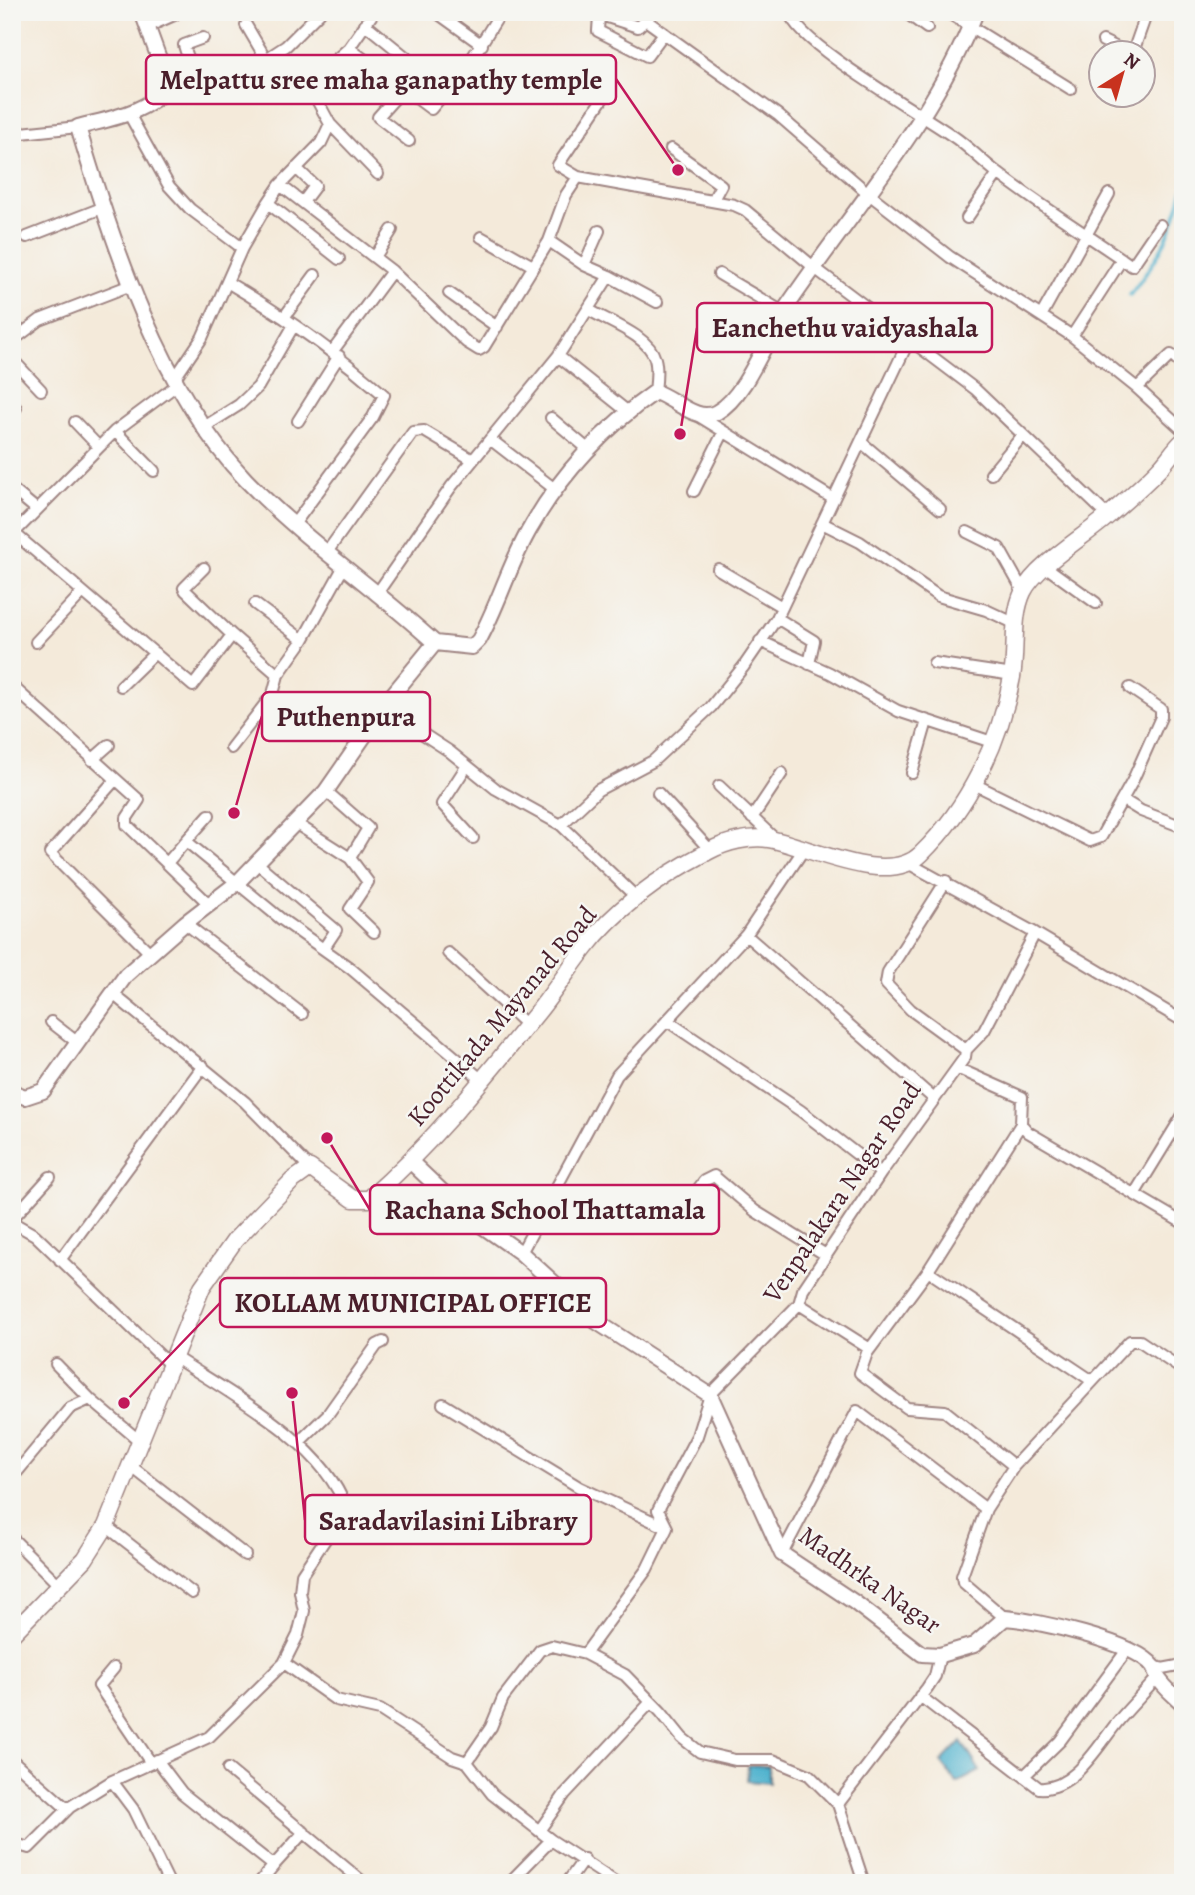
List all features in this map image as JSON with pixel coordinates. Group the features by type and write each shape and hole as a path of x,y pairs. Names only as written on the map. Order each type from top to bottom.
{"main road":[{"path":"908,863 918,858 957,813 995,743 1013,675 1016,624 1023,591 1045,567 1108,516 1180,447"},
{"name":"Koottikada Mayanad Road","path":"310,1168 353,1199 369,1199 411,1162 482,1080 586,946 636,897 710,850 727,843 766,839 863,866 908,863"},
{"path":"12,1634 85,1559 106,1526 142,1443 171,1360 202,1287 229,1250 292,1181 310,1168"}],"street":[{"path":"142,12 169,86"},
{"path":"12,134 78,127 129,114 155,102 180,76 237,72 270,57 320,12"},
{"path":"310,89 313,80 349,48 374,12"},
{"path":"436,12 482,45"},
{"path":"349,48 431,109 482,45 500,12"},
{"path":"789,12 792,23 802,34 957,139 998,173 1132,266 1160,225"},
{"path":"905,12 927,28"},
{"path":"947,12 974,19 1071,89"},
{"path":"1138,38 1147,12"},
{"path":"664,33 647,56 598,31 596,14 638,27 650,17 664,33 778,115 869,194 950,257 1072,336 1137,388 1183,430"},
{"path":"147,27 174,15"},
{"path":"695,414 707,416 718,412 754,366 783,312 922,117 974,19"},
{"path":"365,24 428,75"},
{"path":"246,25 270,57 310,89 330,124 378,174"},
{"path":"193,75 184,45 203,38"},
{"path":"469,63 501,87 519,64"},
{"path":"402,90 379,117 409,141"},
{"path":"603,98 558,165 578,177 713,200 744,210 816,269 975,389 1108,516"},
{"path":"129,114 169,186 190,209 242,248"},
{"path":"232,635 193,686 13,534 99,447 176,381 202,338 242,248 268,203 280,185 321,143 330,124"},
{"path":"78,127 102,208 131,285 176,381 204,427 245,480 343,568 402,612 435,643 472,647 480,640 530,527 556,490 589,450 628,412 655,392"},
{"path":"671,149 721,185 713,200"},
{"path":"296,168 315,186 303,202"},
{"path":"967,218 998,173"},
{"path":"280,185 393,271 471,346 479,350 497,327 549,241 566,195 578,177"},
{"path":"1041,316 1088,236 1109,194"},
{"path":"268,203 339,259"},
{"path":"27,237 102,208"},
{"path":"375,257 392,230"},
{"path":"583,265 599,231"},
{"path":"481,237 533,266"},
{"path":"549,241 583,265 657,302"},
{"path":"1072,336 1122,259"},
{"path":"298,421 335,354 393,271"},
{"path":"719,274 783,312"},
{"path":"285,316 315,275"},
{"path":"376,595 473,460 558,356 609,276"},
{"path":"227,282 285,316 384,396 373,417 295,523"},
{"path":"14,334 40,320 131,285"},
{"path":"449,293 497,327"},
{"path":"589,310 644,342 653,352 656,362 655,392"},
{"path":"204,427 239,405 258,387 294,325"},
{"path":"561,825 598,790 653,761 712,707 760,641 779,613 910,338"},
{"path":"1137,388 1171,355 1183,366"},
{"path":"558,356 628,412"},
{"path":"12,359 41,390"},
{"path":"655,392 669,397 723,433 752,447 832,498"},
{"path":"551,418 589,450"},
{"path":"75,422 99,447"},
{"path":"327,552 413,432 424,431 473,460"},
{"path":"115,432 154,471"},
{"path":"694,491 723,433"},
{"path":"991,474 1023,435"},
{"path":"490,439 556,490"},
{"path":"861,442 940,509"},
{"path":"12,489 36,509"},
{"path":"822,523 860,542 938,596 985,610 1016,624"},
{"path":"967,532 999,548 1023,591"},
{"path":"1045,567 1097,603"},
{"path":"204,568 184,588 278,675"},
{"path":"231,748 273,694 278,675 303,640 343,568"},
{"path":"718,569 814,641 809,664"},
{"path":"36,642 82,593"},
{"path":"255,604 303,640"},
{"path":"760,641 898,711 995,743"},
{"path":"12,1092 24,1097 43,1091 126,975 185,923 237,883 326,791 383,708 435,643"},
{"path":"121,686 155,653"},
{"path":"934,663 1013,675"},
{"path":"12,686 139,800 127,818 127,825 209,904"},
{"path":"972,783 1090,841 1101,837 1122,800 1162,712 1130,688"},
{"path":"383,708 449,751 496,789 561,825 636,897"},
{"path":"912,773 927,721"},
{"path":"92,760 109,745"},
{"path":"466,767 442,804 473,838"},
{"path":"752,818 782,773"},
{"path":"115,780 50,853 150,953"},
{"path":"719,786 778,842"},
{"path":"326,791 368,828 350,858"},
{"path":"658,793 710,850"},
{"path":"1122,800 1183,827"},
{"path":"167,863 209,815"},
{"path":"295,823 350,858 368,881 350,909 374,932"},
{"path":"186,841 281,919 324,948 482,1080"},
{"path":"521,1253 617,1075 669,1022 746,935 804,849"},
{"path":"257,863 336,930 324,948"},
{"path":"908,863 946,881 1183,1021"},
{"path":"946,881 888,971 886,984 911,1010 966,1050"},
{"path":"185,923 302,1014"},
{"path":"1014,1466 945,1411 907,1408 863,1378 860,1367 870,1349 928,1271 1021,1124 1022,1097 959,1069 966,1050 984,1031 1035,933"},
{"path":"746,935 933,1098"},
{"path":"448,953 527,1025"},
{"path":"113,994 245,1102 310,1168"},
{"path":"669,1022 801,1111 880,1173"},
{"path":"51,1023 78,1043"},
{"path":"61,1260 203,1066"},
{"name":"Venpalakara Nagar Road","path":"667,1528 658,1510 696,1436 710,1395 799,1304 803,1290 880,1173 933,1098 959,1069"},
{"path":"1135,1194 1183,1115"},
{"path":"1021,1124 1028,1132 1183,1223"},
{"path":"411,1162 468,1216 521,1253 597,1322 710,1395"},
{"path":"654,1200 680,1214 704,1181 714,1176 755,1211 827,1255"},
{"path":"12,1843 29,1848 69,1807 112,1782 209,1737 284,1663 301,1623 302,1574 345,1507 338,1487 298,1443 171,1360 35,1235 12,1221 50,1177"},
{"path":"928,1271 1091,1380"},
{"path":"799,1304 870,1349"},
{"name":"Madhrka Nagar","path":"710,1395 782,1554 854,1602 922,1654 940,1656 974,1645 1004,1618 964,1582 962,1576 986,1509 1014,1466 1091,1380 1134,1340 1183,1370"},
{"path":"298,1443 328,1414 377,1345 383,1342"},
{"path":"56,1364 90,1399 142,1443"},
{"path":"12,1478 70,1408 90,1399"},
{"path":"443,1404 579,1487 667,1528 647,1569 588,1655"},
{"path":"782,1554 857,1411 986,1509"},
{"path":"132,1467 245,1555"},
{"path":"106,1526 192,1593"},
{"path":"12,1538 59,1585"},
{"path":"1004,1618 1054,1625 1127,1650 1155,1672 1183,1704"},
{"path":"467,1762 491,1727 503,1698 540,1650 552,1646 588,1655 625,1675 682,1738 700,1752 735,1760 773,1760 809,1775 838,1804 863,1880"},
{"path":"1024,1776 1060,1741 1127,1650"},
{"path":"838,1804 935,1676 940,1656"},
{"path":"284,1663 336,1700 380,1710 452,1757 467,1762 492,1794 551,1840 617,1883"},
{"path":"920,1696 1039,1788 1045,1789 1067,1779 1155,1672 1183,1665"},
{"path":"114,1668 99,1685 154,1762 182,1793 212,1820 265,1860 275,1864"},
{"path":"539,1831 565,1794 651,1702"},
{"path":"12,1760 65,1807 69,1807"},
{"path":"228,1769 364,1883"},
{"path":"112,1782 132,1809 169,1883"},
{"path":"259,1883 304,1832"},
{"path":"509,1883 551,1840"},
{"path":"566,1883 584,1859"}],"water":[{"path":"961,1741 980,1771 957,1783 941,1762"},
{"path":"748,1765 769,1766 769,1783 747,1781"}],"waterway":[{"path":"1130,295 1163,246 1183,190"}],"place":[{"name":"Melpattu sree maha ganapathy temple","path":"678,170"},
{"name":"Eanchethu vaidyashala","path":"680,434"},
{"name":"Puthenpura","path":"234,813"},
{"name":"Rachana School Thattamala","path":"327,1138"},
{"name":"Saradavilasini Library","path":"292,1393"},
{"name":"KOLLAM MUNICIPAL OFFICE","path":"124,1403"}]}
